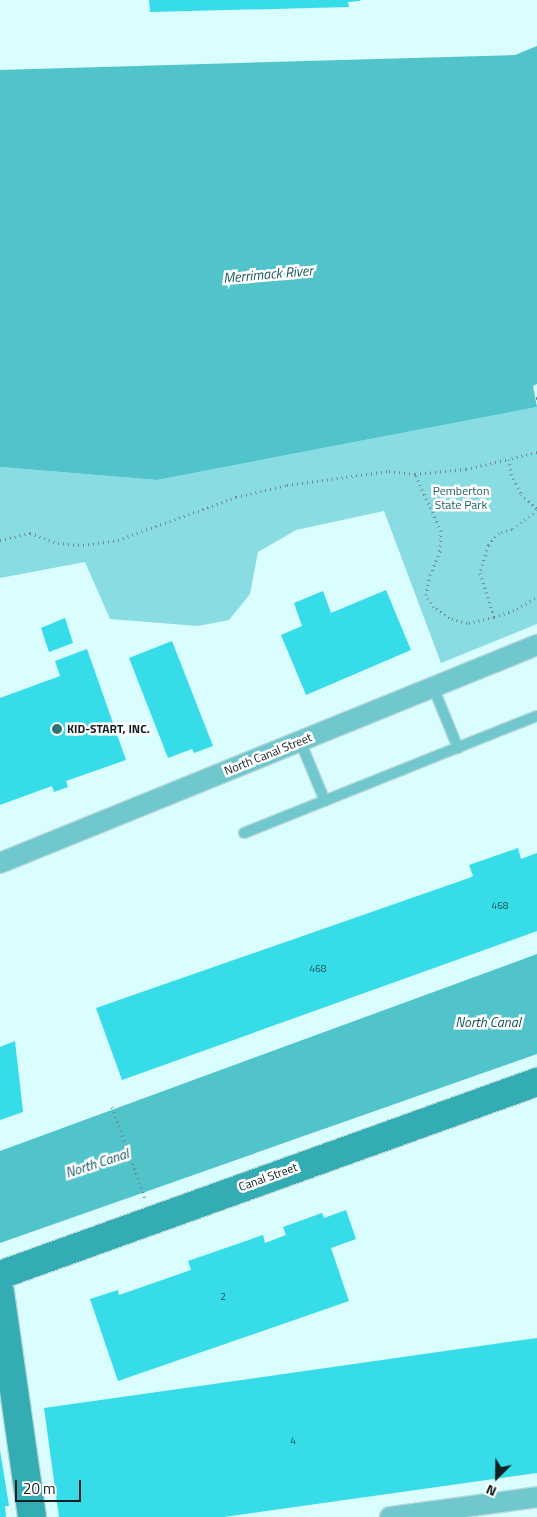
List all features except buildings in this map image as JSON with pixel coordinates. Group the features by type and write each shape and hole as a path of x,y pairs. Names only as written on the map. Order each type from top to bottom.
{"main road":[{"name":"Canal Street","path":"0,1275 537,1082"},
{"path":"0,1292 32,1517"}],"street":[{"name":"North Canal Street","path":"0,863 537,646"},
{"path":"390,1517 537,1497"}],"lane":[{"path":"433,687 458,748"},
{"path":"244,833 537,716"},
{"path":"300,741 325,800"}],"path":[{"path":"0,540 30,533 58,543 83,545 118,540 236,497 288,485 389,471 415,474 466,469 537,452"},
{"path":"494,617 480,573 488,545 499,533 512,529 537,510 521,494 511,474 509,459"},
{"path":"415,474 441,531 440,551 430,575 426,595 434,607 449,618 467,623 494,617 517,609 537,596"},
{"path":"112,1107 146,1201"}],"green space":[{"name":"Pemberton State Park","path":"537,407 537,624 441,663 384,511 296,530 258,552 250,594 229,620 198,626 110,619 85,562 0,578 0,467 157,480"}],"water":[{"name":"Merrimack River","path":"537,46 537,384 533,386 537,407 157,480 0,467 0,70 515,55"},
{"name":"North Canal","path":"537,954 537,1054 0,1243 0,1151"}],"place":[{"name":"KID-START, INC.","path":"57,729"}]}
